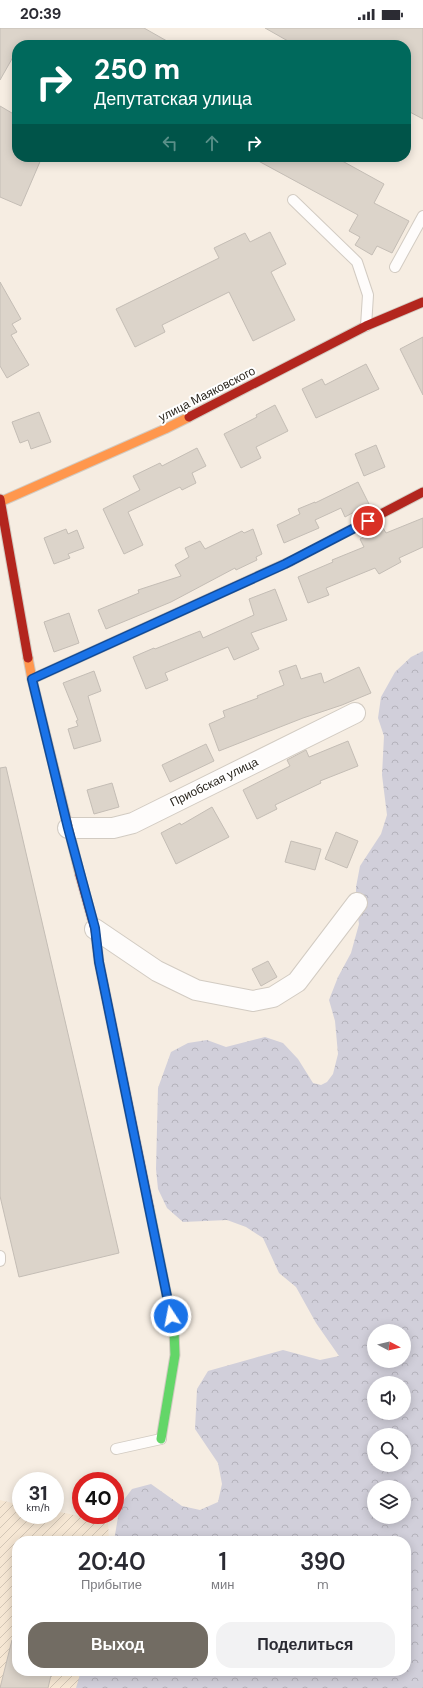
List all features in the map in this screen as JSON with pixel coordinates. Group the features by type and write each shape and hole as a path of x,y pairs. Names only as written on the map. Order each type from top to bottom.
{"street":[{"name":"улица Маяковского","path":"0,502 165,429 366,326 423,302"},
{"path":"32,679 285,564 423,492"},
{"path":"0,499 32,679 68,828 95,928 101,970 174,1331 175,1355 161,1439"},
{"name":"Приобская улица","path":"68,828 113,828 133,823 355,713"},
{"path":"95,928 157,971 196,990 253,1001 273,997 297,982 357,903"}],"lane":[{"path":"294,200 357,262 368,295 366,326"},
{"path":"395,267 423,216"},
{"path":"0,1256 0,1261"},
{"path":"116,1449 161,1439"}],"shaded area":[{"path":"0,1500 12,1503 12,1524 64,1524 64,1513 72,1515 72,1524 108,1524 109,1536 12,1536 12,1676 80,1676 77,1688 0,1688"}],"green space":[{"path":"423,651 423,1688 76,1688 80,1676 411,1676 411,1536 115,1536 117,1524 124,1524 124,1500 132,1489 151,1484 182,1506 200,1510 218,1502 222,1484 218,1463 195,1429 197,1389 208,1371 283,1350 320,1360 339,1356 316,1323 296,1287 279,1273 263,1238 246,1227 227,1220 183,1222 167,1208 158,1189 156,1169 158,1088 171,1052 188,1043 207,1040 226,1047 265,1037 283,1043 298,1059 313,1083 321,1085 327,1082 333,1074 338,1054 335,1021 329,1000 338,977 351,953 359,924 356,905 356,887 360,866 381,834 387,815 382,775 384,736 378,718 381,697 395,672 411,657"}],"building":[{"path":"0,28 144,28 165,40 12,40 12,59 0,80"},
{"path":"265,28 423,28 423,119 411,113 411,40 286,40"},
{"path":"0,106 12,113 12,162 40,162 21,206 0,197"},
{"path":"260,162 344,162 384,184 374,203 409,221 392,253 377,246 372,255 355,245 360,237 349,231 358,215"},
{"path":"270,232 286,264 271,272 295,320 253,341 229,292 162,325 165,332 135,347 116,309 219,258 214,248 245,233 250,242"},
{"path":"0,282 21,319 12,324 17,332 11,335 29,365 7,378 0,366"},
{"path":"423,337 423,395 400,349"},
{"path":"366,364 379,389 316,418 302,389 322,379 325,385"},
{"path":"275,405 288,431 256,447 261,458 241,468 224,434 257,417 256,415"},
{"path":"39,412 51,442 31,449 28,440 20,443 12,422"},
{"path":"376,445 385,467 364,476 355,454"},
{"path":"197,448 206,466 192,473 196,483 182,490 180,487 128,512 143,545 124,554 103,509 140,490 133,476 160,463 162,466"},
{"path":"358,482 369,504 345,517 341,508 315,520 319,528 284,543 277,525 300,514 298,509 315,503"},
{"path":"423,518 423,547 399,558 401,562 379,574 375,568 326,588 329,595 308,603 298,577 333,562 332,560 364,547 360,539 383,528 386,533"},
{"path":"66,529 68,534 77,530 84,548 68,554 70,558 54,564 44,538"},
{"path":"253,529 262,554 256,557 257,560 236,570 235,568 171,602 106,629 98,610 139,593 138,590 181,576 175,565 189,557 185,548 200,541 205,549 242,531 244,533"},
{"path":"275,589 287,620 251,633 259,649 234,660 228,647 165,673 168,680 146,689 133,657 200,631 203,638 254,615 249,599"},
{"path":"69,613 79,643 54,652 44,622"},
{"path":"296,665 301,679 321,673 324,683 359,667 371,693 219,751 209,724 225,717 223,711 258,698 257,696 284,685 279,671"},
{"path":"94,671 101,691 88,696 101,741 74,749 68,729 78,726 76,721 78,720 63,683"},
{"path":"348,741 358,766 320,781 321,783 275,805 277,809 257,819 243,790 290,766 287,760 306,750 309,757"},
{"path":"206,744 214,761 170,782 162,765"},
{"path":"6,767 119,1253 19,1277 0,1196 0,768"},
{"path":"112,783 119,807 94,814 87,790"},
{"path":"212,807 229,837 176,864 161,833 180,823 181,825"},
{"path":"336,832 358,841 347,868 325,859"},
{"path":"291,841 321,849 315,870 285,862"},
{"path":"268,961 277,977 261,986 252,969"},
{"path":"12,1640 12,1676 51,1676 48,1688 0,1688"}],"traffic: fast":[{"path":"149,1207 174,1331 175,1355 161,1439"}],"traffic: slow":[{"path":"0,502 189,417"},
{"path":"32,679 291,561"},
{"path":"28,658 80,875"}],"traffic: jam":[{"path":"189,417 366,326 423,302"},
{"path":"291,561 423,492"},
{"path":"0,499 28,658"},
{"path":"80,875 95,929 99,962 149,1207"}],"route":[{"path":"171,1316 99,962 95,928 68,828 32,679 285,564 368,521"}]}
